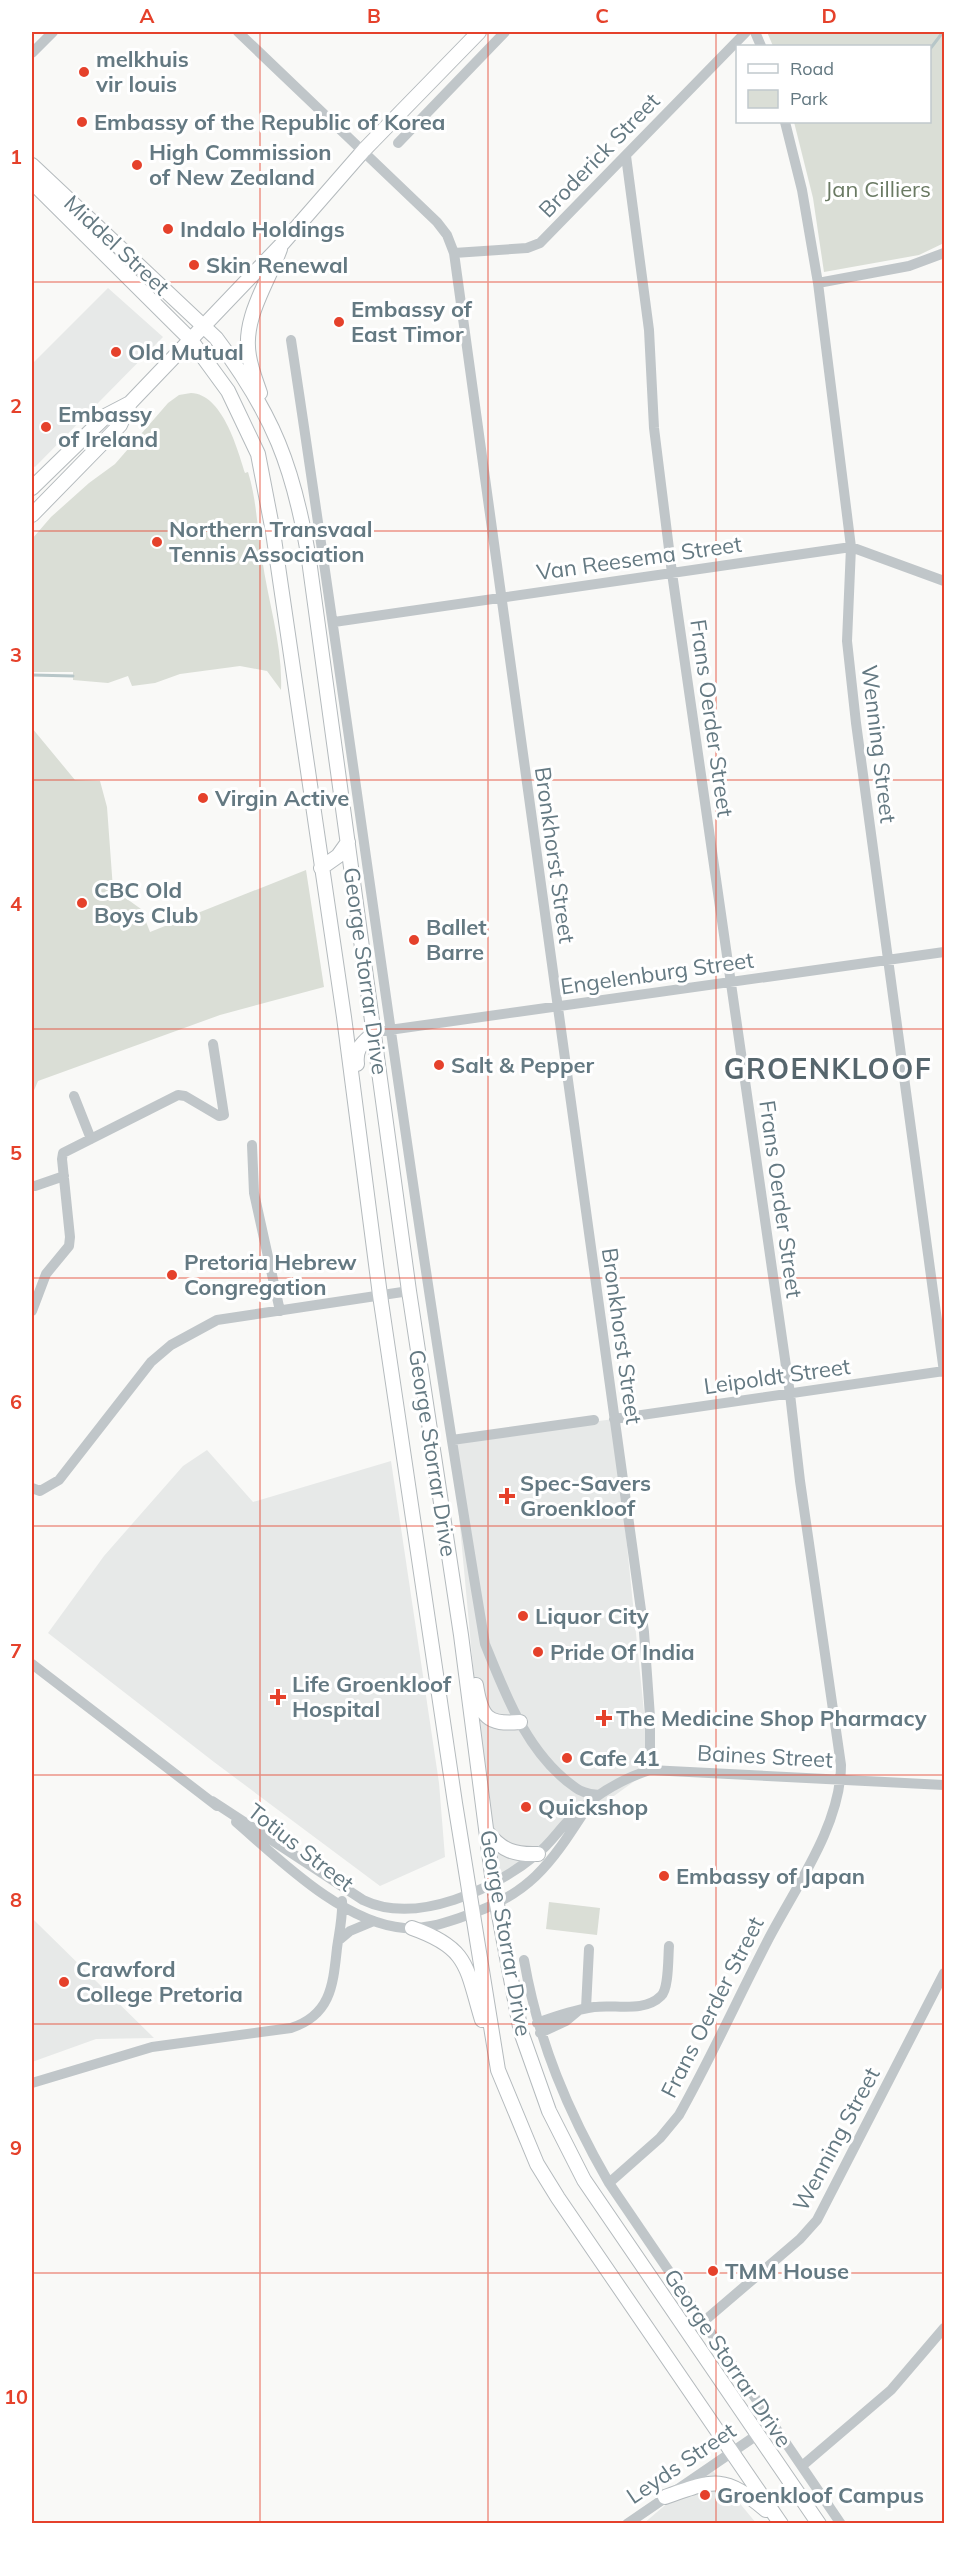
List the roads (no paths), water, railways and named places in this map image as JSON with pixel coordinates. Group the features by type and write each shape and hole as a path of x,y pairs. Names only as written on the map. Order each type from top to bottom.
{"main road":[{"path":"32,515 120,425 130,403 282,244 364,150 479,32"},
{"name":"Middel Street","path":"32,165 203,326"},
{"name":"Middel Street","path":"32,182 190,339"},
{"path":"268,415 249,359 248,339 252,317 282,244"},
{"name":"George Storrar Drive","path":"203,326 240,370 268,415 289,469 302,514 409,1290 461,1635 496,1905 521,2032 541,2091 569,2154 602,2208 819,2523"},
{"name":"George Storrar Drive","path":"190,339 228,391 258,454 273,532 344,1017 380,1295 472,1914 498,2070 537,2164 780,2522"},
{"path":"34,482 107,415 130,403"},
{"path":"321,868 338,856 348,842"},
{"path":"321,868 341,870 354,881"},
{"path":"344,1017 356,1029 375,1032"},
{"path":"361,1148 366,1125 356,1052 358,1047 375,1032"},
{"path":"461,1635 471,1653 479,1702 485,1714 497,1723 520,1722"},
{"path":"487,1832 502,1848 522,1854 538,1854"},
{"path":"412,1928 444,1941 464,1964 498,2070"},
{"path":"665,2497 698,2485 722,2483 745,2493 780,2522"}],"street":[{"path":"32,53 53,32"},
{"name":"Bronkhorst Street","path":"238,32 364,150 436,222 447,235 454,253 644,1632 650,1718 650,1770"},
{"path":"398,143 505,32"},
{"name":"Broderick Street","path":"454,253 535,246 746,32"},
{"name":"Wenning Street","path":"785,123 802,190 818,282 851,547 848,650 944,1372"},
{"name":"Frans Oerder Street","path":"609,2183 660,2138 679,2115 805,1873 828,1824 841,1779 841,1765 800,1481 790,1395 672,573 654,428 649,330 626,156"},
{"path":"818,282 909,266 945,253"},
{"name":"George Storrar Drive","path":"291,340 334,622 391,1030 484,1644 532,1743 574,1787 595,1798"},
{"name":"Van Reesema Street","path":"334,622 851,547 945,581"},
{"name":"Engelenburg Street","path":"375,1032 945,952"},
{"path":"34,1306 50,1268 69,1246 63,1153 178,1095 185,1096 219,1116 224,1115 213,1044"},
{"path":"74,1096 91,1138"},
{"path":"252,1145 254,1193 280,1311"},
{"path":"35,1186 63,1176"},
{"path":"32,1488 40,1491 59,1480 162,1351 217,1320 409,1290"},
{"name":"Leipoldt Street","path":"614,1419 944,1372"},
{"path":"452,1440 594,1420"},
{"name":"Totius Street","path":"32,1664 212,1802 279,1860 343,1905 374,1921 394,1927 412,1928 440,1924 496,1905"},
{"name":"Baines Street","path":"493,1883 538,1854 571,1818 595,1798 623,1779 650,1770 945,1785"},
{"name":"Baines Street","path":"496,1905 535,1879 548,1866 595,1798"},
{"name":"Totius Street","path":"212,1802 265,1833 341,1886 375,1906 402,1910 428,1906 469,1894 493,1883"},
{"path":"32,2084 152,2047 284,2030 301,2025 320,2009 331,1992 343,1905 341,1886"},
{"path":"343,1905 363,1900"},
{"path":"338,1941 350,1931 374,1921"},
{"path":"538,2028 565,2013 635,2006 662,1996 666,1989 669,1946"},
{"path":"582,2010 589,1949"},
{"name":"George Storrar Drive","path":"524,1960 538,2028 569,2109 609,2183 841,2523"},
{"name":"Wenning Street","path":"703,2322 800,2239 817,2220 945,1973"},
{"path":"802,2466 891,2390 945,2328"},
{"name":"Leyds Street","path":"627,2523 757,2435"}],"waterway":[{"path":"931,48 943,32"},
{"path":"32,675 73,676"}],"place":[{"name":"melkhuis vir louis","path":"84,72"},
{"name":"Embassy of the Republic of Korea","path":"82,122"},
{"name":"High Commission of New Zealand","path":"137,165"},
{"name":"Indalo Holdings","path":"168,229"},
{"name":"Skin Renewal","path":"194,265"},
{"name":"Embassy of East Timor","path":"339,322"},
{"name":"Old Mutual","path":"116,352"},
{"name":"Embassy of Ireland","path":"46,427"},
{"name":"Northern Transvaal Tennis Association","path":"157,542"},
{"name":"Virgin Active","path":"203,798"},
{"name":"CBC Old Boys Club","path":"82,903"},
{"name":"Ballet Barre","path":"414,940"},
{"name":"Salt & Pepper","path":"439,1065"},
{"name":"Pretoria Hebrew Congregation","path":"172,1275"},
{"name":"Spec-Savers Groenkloof","path":"507,1496"},
{"name":"Liquor City","path":"523,1616"},
{"name":"Pride Of India","path":"538,1652"},
{"name":"Life Groenkloof Hospital","path":"278,1697"},
{"name":"The Medicine Shop Pharmacy","path":"604,1718"},
{"name":"Cafe 41","path":"567,1758"},
{"name":"Quickshop","path":"526,1807"},
{"name":"Embassy of Japan","path":"664,1876"},
{"name":"Crawford College Pretoria","path":"64,1982"},
{"name":"TMM House","path":"713,2271"},
{"name":"Groenkloof Campus","path":"705,2495"}],"district":[{"name":"GROENKLOOF","path":"828,1069"}],"park label":[{"name":"Jan Cilliers","path":"878,189"}]}
